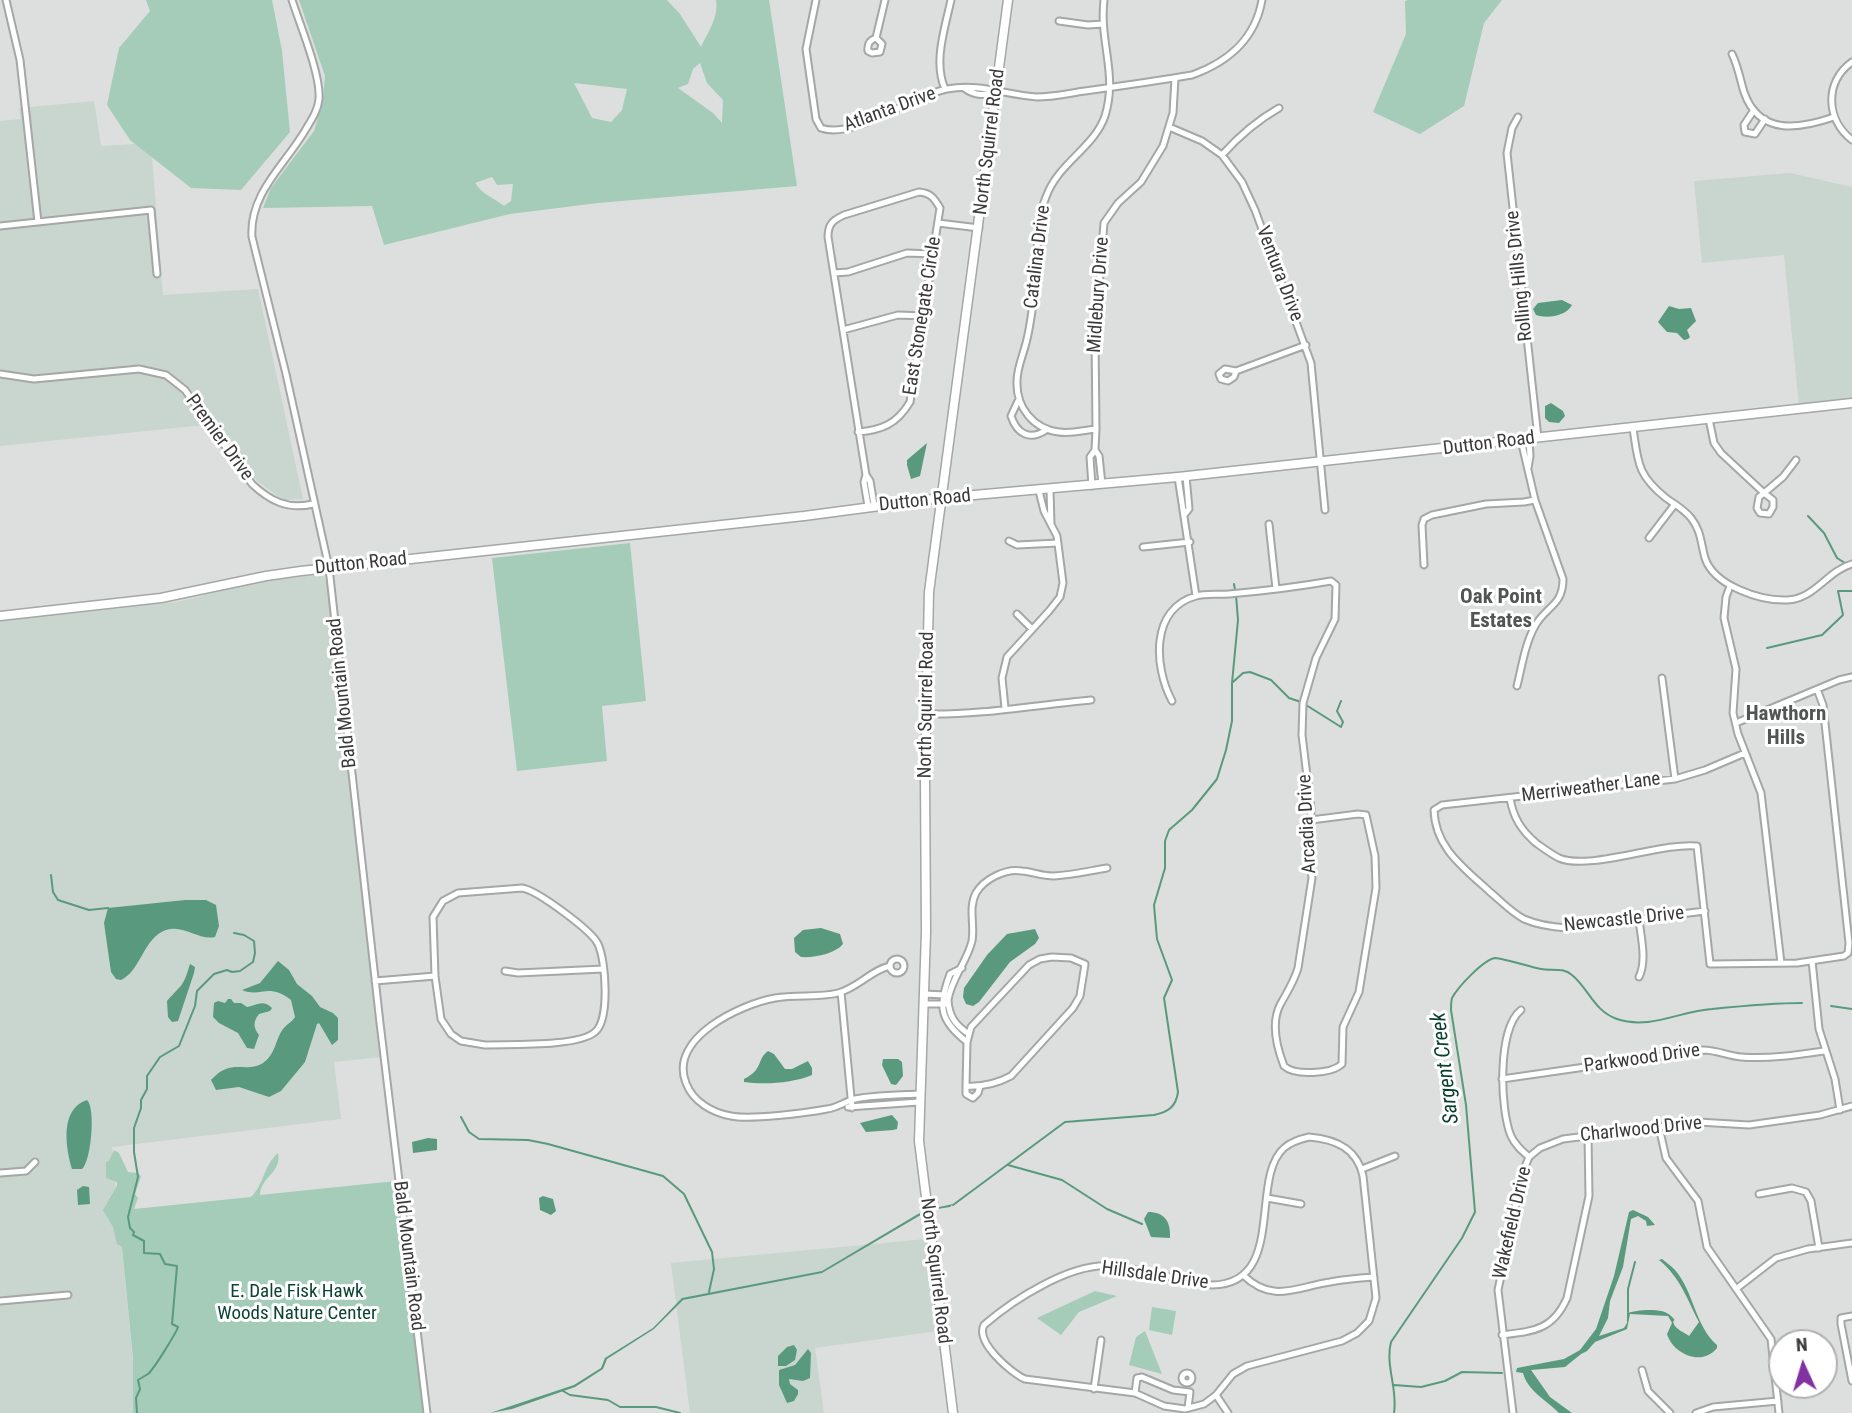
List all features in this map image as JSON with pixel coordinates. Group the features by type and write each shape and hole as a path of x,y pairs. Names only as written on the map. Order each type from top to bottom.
{"street":[{"path":"6,0 20,60 38,222"},
{"name":"Bald Mountain Road","path":"292,0 318,84 319,99 315,113 297,145 262,191 251,230 329,568 427,1412"},
{"name":"Atlanta Drive","path":"816,0 806,49 816,119 821,128 829,131 864,123 945,89 964,88 969,92 986,95 997,92 1040,97 1192,75 1215,67 1244,42 1262,0"},
{"path":"876,38 885,0"},
{"path":"945,89 940,66 951,0"},
{"name":"North Squirrel Road","path":"953,1413 919,1141 924,1004 929,592 1008,0"},
{"name":"Catalina Drive","path":"1046,430 1030,437 1021,433 1011,416 1018,401 1017,379 1028,337 1036,283 1040,215 1046,195 1056,176 1070,159 1093,139 1104,118 1112,87 1103,24 1104,0"},
{"path":"1059,21 1103,24"},
{"path":"1732,54 1744,91 1755,110 1765,119 1777,125 1798,127 1834,117"},
{"path":"1852,62 1841,71 1831,93 1834,117 1852,140"},
{"name":"Midlebury Drive","path":"1092,486 1090,457 1095,450 1096,429 1095,337 1104,223 1118,202 1141,182 1163,146 1173,113 1175,78"},
{"path":"1222,155 1239,136 1279,108"},
{"path":"1755,110 1744,125 1745,132 1749,135 1755,134 1765,119"},
{"name":"Rolling Hills Drive","path":"1518,117 1512,128 1507,153 1529,439"},
{"name":"Ventura Drive","path":"1169,127 1202,141 1222,155 1242,182 1255,210 1311,363 1325,510"},
{"name":"East Stonegate Circle","path":"834,273 828,236 830,224 835,219 919,192 932,195 940,208 910,402 900,418 892,424 883,429 858,432"},
{"path":"0,226 151,210 157,274"},
{"path":"938,223 979,228"},
{"path":"871,506 864,482 866,475 834,273 848,272 907,253 933,254"},
{"path":"843,330 898,315 924,316"},
{"path":"1236,371 1306,345"},
{"name":"Premier Drive","path":"0,374 34,379 139,369 166,375 186,390 252,484 264,496 293,506 313,504"},
{"path":"1018,401 1030,419 1046,430 1062,433 1096,429"},
{"name":"Dutton Road","path":"0,616 161,598 277,574 329,568 804,516 940,498 1182,477 1852,403"},
{"path":"1709,419 1714,443 1721,453 1764,493 1783,477 1796,460"},
{"path":"1633,428 1643,476 1689,516 1701,538 1706,561 1730,586 1777,599 1794,599 1813,591 1839,569 1852,564"},
{"path":"1528,468 1529,439"},
{"path":"1517,686 1534,628 1541,617 1559,600 1563,589 1563,579 1523,457 1529,439"},
{"name":"Midlebury Drive","path":"1095,450 1099,456 1102,485"},
{"path":"1523,457 1530,456"},
{"path":"1182,477 1182,510 1190,542 1196,596"},
{"path":"1050,489 1051,524"},
{"path":"1005,708 1002,678 1007,657 1060,597 1063,583 1058,543 1044,512 1039,491"},
{"path":"1424,565 1424,519 1486,504 1535,500"},
{"path":"1649,538 1675,504"},
{"path":"1172,701 1165,688 1159,650 1161,629 1166,619 1177,606 1196,596 1276,589 1269,524"},
{"path":"1009,541 1017,545 1058,543"},
{"path":"1143,547 1190,542"},
{"name":"Arcadia Drive","path":"1276,589 1331,581 1336,585 1335,619 1316,658 1303,703 1302,735 1311,820 1311,887 1295,979 1279,1007 1275,1023 1284,1066 1287,1070 1298,1072 1332,1070 1340,1066 1343,1057 1343,1027 1359,992 1376,888 1375,856 1366,815 1311,820"},
{"path":"1730,586 1724,618 1736,669 1733,713 1745,753 1759,783 1781,963"},
{"path":"1017,614 1032,629"},
{"path":"1735,723 1852,677"},
{"path":"1662,678 1675,779"},
{"path":"1510,798 1521,828 1559,858 1579,860 1697,846 1710,964 1781,963 1844,956 1850,949 1823,705 1817,689"},
{"path":"926,714 966,714 1091,700"},
{"name":"Merriweather Lane","path":"1434,810 1442,806 1675,779 1745,753"},
{"name":"Newcastle Drive","path":"1434,810 1437,829 1450,855 1520,917 1559,928 1705,911"},
{"path":"967,1042 952,1030 943,1013 945,995 950,974 962,968 973,938 971,920 974,900 985,883 1004,872 1021,870 1039,876 1052,876 1107,868"},
{"path":"522,888 537,892 592,936 600,947 605,1011 600,1027 594,1033 578,1040 485,1045 461,1041 446,1028 439,1012 435,976 432,926 437,908 443,901 449,896 470,890 522,888"},
{"path":"1639,920 1643,970 1639,977"},
{"path":"966,1086 999,1082 1011,1076 1073,1008 1080,996 1085,964 1071,958 1052,957 1029,964 981,1013 967,1042 966,1086 966,1094 973,1098 978,1093 979,1086"},
{"path":"1812,961 1819,1029 1835,1079 1840,1110"},
{"path":"890,966 841,992 771,999 732,1013 693,1043 686,1055 683,1072 686,1085 695,1097 714,1111 729,1116 750,1117 810,1111 842,1105 851,1100 920,1098"},
{"path":"505,971 518,974 603,969"},
{"path":"375,981 435,976"},
{"path":"841,992 852,1108"},
{"path":"924,994 945,995"},
{"path":"924,1004 945,1004"},
{"path":"945,1004 957,1026 969,1034"},
{"path":"1521,1010 1514,1015 1510,1025 1502,1079 1511,1137 1529,1157"},
{"name":"Parkwood Drive","path":"1502,1079 1703,1051 1722,1051 1743,1057 1779,1057 1824,1051"},
{"path":"884,1097 885,1105"},
{"path":"842,1105 852,1108 920,1098"},
{"name":"Charlwood Drive","path":"1529,1157 1551,1142 1588,1136 1698,1122 1749,1125 1821,1115 1852,1106"},
{"path":"1659,1127 1666,1158 1698,1202 1707,1247 1771,1339 1779,1413"},
{"path":"1502,1335 1539,1329 1548,1324 1562,1309 1567,1298 1589,1196 1588,1136"},
{"path":"1190,1382 1188,1408 1205,1404 1233,1374 1247,1366 1342,1341 1357,1333 1369,1321 1375,1306 1374,1277 1362,1169 1352,1153 1334,1141 1299,1139 1279,1154 1267,1199 1258,1253 1244,1275 1257,1286 1274,1292 1374,1277"},
{"path":"1362,1169 1395,1156"},
{"name":"Wakefield Drive","path":"1513,1413 1498,1290 1519,1182 1529,1157"},
{"path":"0,1173 26,1171 35,1162"},
{"path":"1759,1194 1792,1188 1806,1192 1811,1201 1819,1248"},
{"path":"1267,1199 1301,1204"},
{"path":"1736,1289 1776,1258 1852,1243"},
{"name":"Hillsdale Drive","path":"1188,1408 1173,1409 1135,1393 1033,1381 1018,1376 986,1344 981,1330 1018,1298 1091,1268 1110,1266 1212,1285 1220,1285 1244,1275"},
{"path":"0,1301 68,1294"},
{"path":"1852,1316 1841,1318 1841,1324 1852,1381"},
{"path":"1094,1389 1101,1340"},
{"path":"1642,1370 1648,1391 1670,1413"},
{"path":"1135,1393 1137,1378 1142,1377 1173,1391 1189,1392"},
{"path":"1216,1395 1228,1413"},
{"path":"1696,1413 1713,1407 1778,1401"}],"shaded area":[{"path":"94,101 101,146 136,144 152,157 163,295 258,289 303,499 283,500 256,480 214,424 0,446 0,121 21,119 19,108"},
{"path":"1790,173 1852,187 1852,401 1799,406 1784,255 1702,263 1694,181"},
{"path":"1562,300 1572,305 1566,312 1556,316 1536,315 1533,309 1538,303"},
{"path":"1669,306 1691,308 1696,321 1687,330 1690,337 1688,339 1684,340 1677,333 1667,332 1658,322"},
{"path":"1551,403 1563,411 1565,416 1559,423 1549,422 1545,418 1545,406"},
{"path":"927,443 920,476 911,479 907,460"},
{"path":"322,574 326,580 336,633 381,1057 334,1062 341,1119 112,1147 138,1413 0,1413 0,621 177,602 270,579"},
{"path":"206,900 216,905 219,926 215,937 203,937 179,929 166,930 152,940 128,976 121,980 116,979 111,972 104,923 108,908"},
{"path":"821,928 840,934 843,944 830,953 818,956 801,957 795,952 794,938 803,930"},
{"path":"1035,929 1039,938 1035,944 1010,962 979,1002 973,1006 966,1004 963,997 964,988 987,955 1007,934"},
{"path":"278,961 320,1007 338,1018 338,1040 332,1045 319,1023 317,1024 305,1062 281,1091 269,1097 239,1087 216,1090 211,1080 218,1073 232,1067 250,1067 263,1063 273,1051 283,1029 295,1017 291,1000 283,995 270,991 242,990 260,983"},
{"path":"190,964 195,967 194,973 178,1021 172,1022 168,1017 167,1001 182,984"},
{"path":"228,999 247,1007 263,1003 272,1008 259,1014 256,1020 255,1027 259,1035 254,1049 247,1048 238,1033 213,1017 214,1003 225,1003"},
{"path":"768,1051 774,1054 785,1069 792,1069 808,1061 812,1075 779,1083 744,1082"},
{"path":"883,1059 898,1059 902,1062 903,1076 896,1085 891,1084 882,1065"},
{"path":"87,1100 92,1124 88,1156 82,1169 72,1169 67,1141 68,1121 78,1105"},
{"path":"892,1115 898,1122 897,1129 866,1132 860,1123"},
{"path":"437,1139 437,1150 413,1153 412,1142"},
{"path":"83,1186 89,1187 90,1204 78,1205 77,1190"},
{"path":"543,1196 553,1199 556,1211 551,1215 540,1210 539,1198"},
{"path":"953,1204 919,1216 822,1273 683,1300 654,1329 607,1359 603,1369 575,1387 512,1409 490,1413 574,1385 601,1368 605,1358 653,1328 682,1298 822,1271 918,1214 930,1209"},
{"path":"1633,1210 1648,1217 1655,1225 1647,1226 1646,1221 1638,1216 1631,1219 1623,1267 1610,1301 1608,1318 1599,1336 1624,1328 1627,1313 1650,1310 1667,1313 1674,1320 1676,1327 1689,1336 1699,1322 1678,1281 1659,1260 1662,1259 1681,1279 1699,1319 1717,1348 1704,1357 1689,1356 1670,1341 1667,1334 1672,1323 1668,1316 1630,1314 1627,1329 1595,1342 1565,1367 1531,1370 1550,1397 1572,1413 1559,1413 1533,1390 1523,1373 1516,1372 1517,1368 1564,1359 1580,1350 1596,1329 1614,1276 1629,1212"},
{"path":"1148,1212 1159,1214 1166,1219 1170,1238 1151,1237 1144,1219"},
{"path":"926,1239 938,1331 815,1348 824,1413 690,1413 671,1263"},
{"path":"794,1345 797,1350 795,1360 786,1366 778,1366 778,1356 787,1347"},
{"path":"808,1349 811,1353 810,1378 803,1381 789,1379 798,1394 794,1401 787,1403 779,1385 779,1370 795,1365"}],"green space":[{"path":"146,0 272,0 282,51 290,132 241,190 191,188 130,140 107,105 119,48 150,11"},
{"path":"299,0 667,0 680,14 701,47 714,18 716,0 769,0 797,186 598,203 510,214 384,245 372,206 263,208 271,188 314,131 323,100 325,76","holes":["700,63 707,83 723,100 722,123 713,113 678,88 688,84 693,69","574,83 627,89 622,110 611,122 592,118","492,177 497,185 513,184 511,201 504,206 475,183"]},
{"path":"1502,0 1484,23 1464,106 1420,134 1373,112 1406,34 1405,1"},
{"path":"630,543 646,701 602,706 607,761 517,771 492,558"},
{"name":"E. Dale Fisk Hawk Woods Nature Center","path":"114,1150 119,1153 128,1172 141,1176 135,1194 138,1198 134,1209 251,1197 278,1153 277,1165 264,1183 260,1195 396,1181 425,1413 133,1413 133,1358 122,1247 117,1244 113,1227 103,1210 117,1186 117,1182 106,1178 106,1162"},
{"path":"1095,1291 1117,1296 1079,1312 1061,1335 1037,1318"},
{"path":"1152,1307 1176,1311 1172,1335 1149,1330"},
{"path":"1145,1331 1162,1374 1129,1365 1136,1337"}],"waterway":[{"path":"1808,516 1824,533 1837,558 1845,563"},
{"path":"1234,584 1235,590"},
{"path":"1767,648 1822,635 1843,615 1838,591 1852,591"},
{"path":"953,1205 1065,1122 1154,1115 1167,1110 1175,1102 1178,1092 1164,998 1172,980 1157,939 1154,905 1165,868 1165,841 1169,830 1192,810 1217,779 1226,750 1232,721 1232,683 1238,620 1236,595"},
{"path":"1233,682 1243,673 1250,672 1271,680 1289,698 1301,702"},
{"path":"1306,705 1341,727 1343,722 1337,711 1341,701"},
{"path":"51,875 53,892 58,900 89,910 108,908"},
{"path":"137,1413 136,1398 140,1389 138,1380 151,1371 178,1327 172,1324 177,1266 165,1264 160,1254 144,1253 144,1241 133,1235 134,1232 130,1228 128,1217 138,1177 134,1128 141,1100 147,1089 147,1076 160,1057 179,1046 195,1006 197,991 214,974 227,970 240,971 253,962 254,941 234,933"},
{"name":"Sargent Creek","path":"1394,1413 1391,1342 1462,1238 1475,1212 1466,1105 1451,1010 1452,998 1471,975 1495,958 1541,969 1565,971 1578,981 1603,1011 1629,1022 1653,1021 1700,1010 1802,1003"},
{"name":"Sargent Creek","path":"1831,1006 1852,1009"},
{"path":"461,1117 469,1132 479,1139 528,1140 548,1144 663,1176 684,1194 712,1252 714,1269 709,1292"},
{"path":"1008,1165 1062,1180 1107,1209 1142,1224"},
{"path":"1628,1312 1628,1289 1635,1262"},
{"path":"1394,1385 1421,1387 1445,1381 1462,1372 1502,1373"},
{"path":"563,1391 570,1395 608,1400 620,1407 656,1407 680,1413"}],"district":[{"name":"Oak Point Estates","path":"1501,610"},
{"name":"Hawthorn Hills","path":"1786,727"}]}
